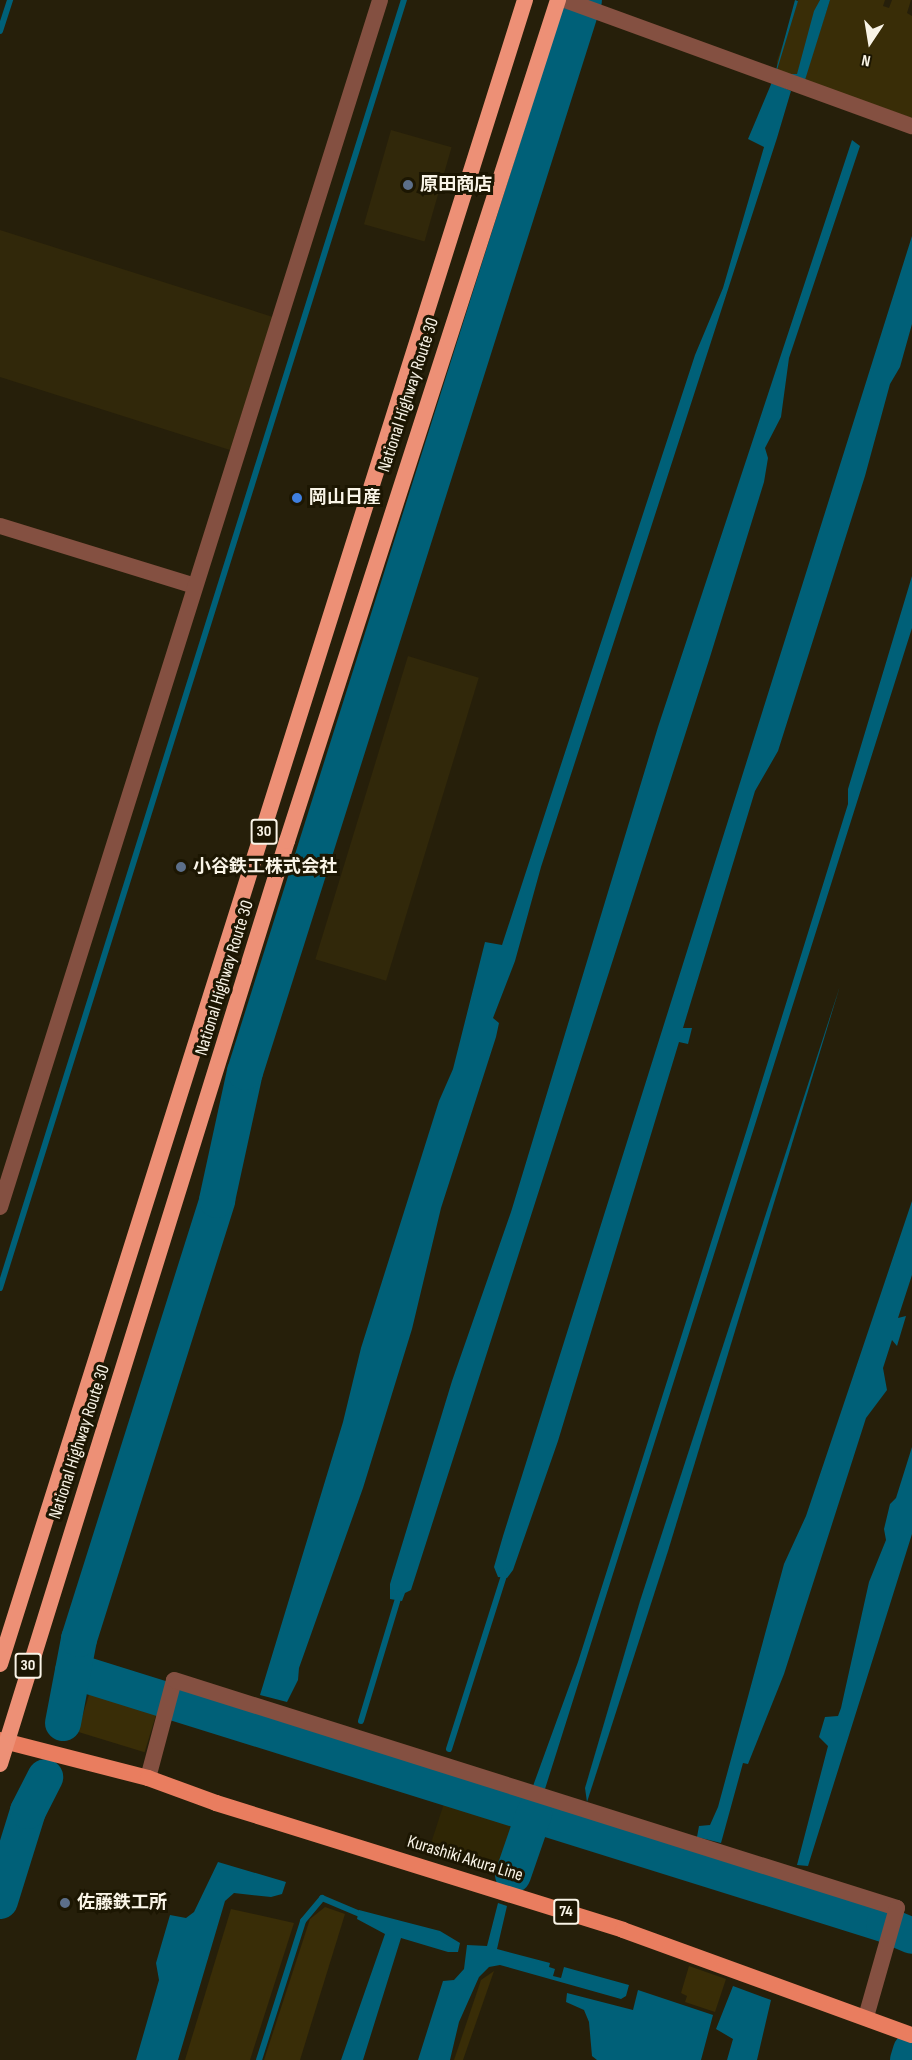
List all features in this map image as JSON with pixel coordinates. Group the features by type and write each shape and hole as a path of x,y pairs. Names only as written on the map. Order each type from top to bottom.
{"highway":[{"name":"National Highway Route 30","path":"0,1664 525,0"},
{"name":"National Highway Route 30","path":"0,1764 3,1741 287,841 565,1"}],"main road":[{"name":"Kurashiki Akura Line","path":"3,1741 148,1778 216,1803 623,1930 912,2035"}],"street":[{"path":"0,1207 380,0"},
{"path":"565,1 912,126"},
{"path":"0,525 195,586"},
{"path":"148,1778 174,1680 897,1908 866,2017"}],"shaded area":[{"path":"798,0 820,0 797,75 782,74 777,70 777,61"},
{"path":"830,0 885,0 883,6 889,8 892,0 911,0 907,13 912,16 912,118 804,80"},
{"name":"原田商店","path":"391,130 452,147 425,242 364,224"},
{"path":"0,230 273,317 230,450 0,377"},
{"path":"408,656 479,678 386,981 315,959"},
{"path":"92,1685 159,1705 145,1752 78,1732"},
{"path":"325,1907 345,1914 300,2060 264,2060 310,1919"},
{"path":"231,1909 294,1923 250,2060 185,2060"},
{"path":"689,1966 726,1979 715,2012 685,2002 687,1996 681,1993"},
{"path":"494,1971 463,2060 454,2060 481,1980"}],"sand":[{"path":"447,1794 527,1820 511,1868 431,1843"}],"water":[{"path":"795,0 798,1 777,70 782,74 797,74 814,11 820,0 830,0 805,80 912,119 782,75 776,70"},
{"path":"772,82 791,91 541,867 515,961 493,1018 499,1023 496,1037 441,1208 412,1329 363,1488 299,1668 298,1680 287,1702 260,1695 343,1422 361,1348 439,1101 453,1069 485,942 502,945 695,355 723,288 764,147 748,139"},
{"path":"852,140 860,146 789,358 781,417 765,448 768,458 764,482 710,657 411,1590 405,1593 402,1601 390,1599 390,1584 452,1381 511,1212 658,727"},
{"path":"912,236 912,324 900,367 890,384 865,476 778,751 755,791 683,1028 692,1028 688,1044 679,1042 558,1441 513,1570 507,1578 498,1577 494,1567 503,1536"},
{"path":"912,576 912,628 545,1789 533,1786 578,1662 747,1129 848,804 848,789"},
{"path":"840,986 668,1551 587,1802 585,1788 640,1601"},
{"path":"912,1201 912,1275 898,1318 906,1316 897,1346 892,1340 883,1368 887,1390 866,1418 784,1674 748,1764 743,1763 721,1843 697,1837 699,1826 710,1825 718,1807 784,1564 806,1516"},
{"path":"912,1447 912,1534 808,1866 797,1865 828,1746 819,1737 825,1717 838,1716 841,1708 869,1582 886,1540 884,1529 890,1504 896,1498"},
{"path":"218,1862 286,1882 282,1894 271,1897 234,1893 225,1901 178,2060 136,2060 159,1980 156,1963 170,1915 186,1918 194,1912"},
{"path":"498,1903 507,1906 497,1949 550,1963 549,1967 555,1969 553,1976 561,1978 564,1967 629,1985 626,1996 621,1999 500,1965 489,1967 479,1977 459,2022 450,2060 418,2060 443,1981 454,1980 464,1969 467,1945 487,1946"},
{"path":"359,1910 440,1931 460,1943 458,1952 448,1952 401,1938 363,2060 341,2060 385,1934 357,1919"},
{"path":"733,1986 771,2000 757,2060 727,2060 733,2039 716,2029"},
{"path":"638,1990 713,2015 701,2060 597,2060 592,2056 589,2022 584,2010 566,2002 567,1993 633,2010"}],"waterway":[{"path":"0,31 10,0"},
{"path":"0,1288 404,0"},
{"path":"63,1723 79,1639 217,1200 245,1072 584,0"},
{"path":"449,1749 505,1572"},
{"path":"361,1721 400,1592"},
{"path":"73,1671 884,1924 912,1936"},
{"path":"264,1729 266,1722"},
{"path":"350,1756 353,1749"},
{"path":"0,1901 28,1811 45,1777"},
{"path":"437,1784 438,1777"},
{"path":"531,1813 533,1807"},
{"path":"513,1875 534,1814"},
{"path":"577,1827 579,1822"},
{"path":"3,1851 14,1855"},
{"path":"709,1869 711,1861"},
{"path":"792,1894 794,1887"},
{"path":"259,2060 303,1921 322,1898 362,1915"},
{"path":"908,2060 911,2050"}],"place":[{"name":"原田商店","path":"408,185"},
{"name":"岡山日産","path":"297,498"},
{"name":"小谷鉄工株式会社","path":"181,867"},
{"name":"佐藤鉄工所","path":"65,1903"}]}
